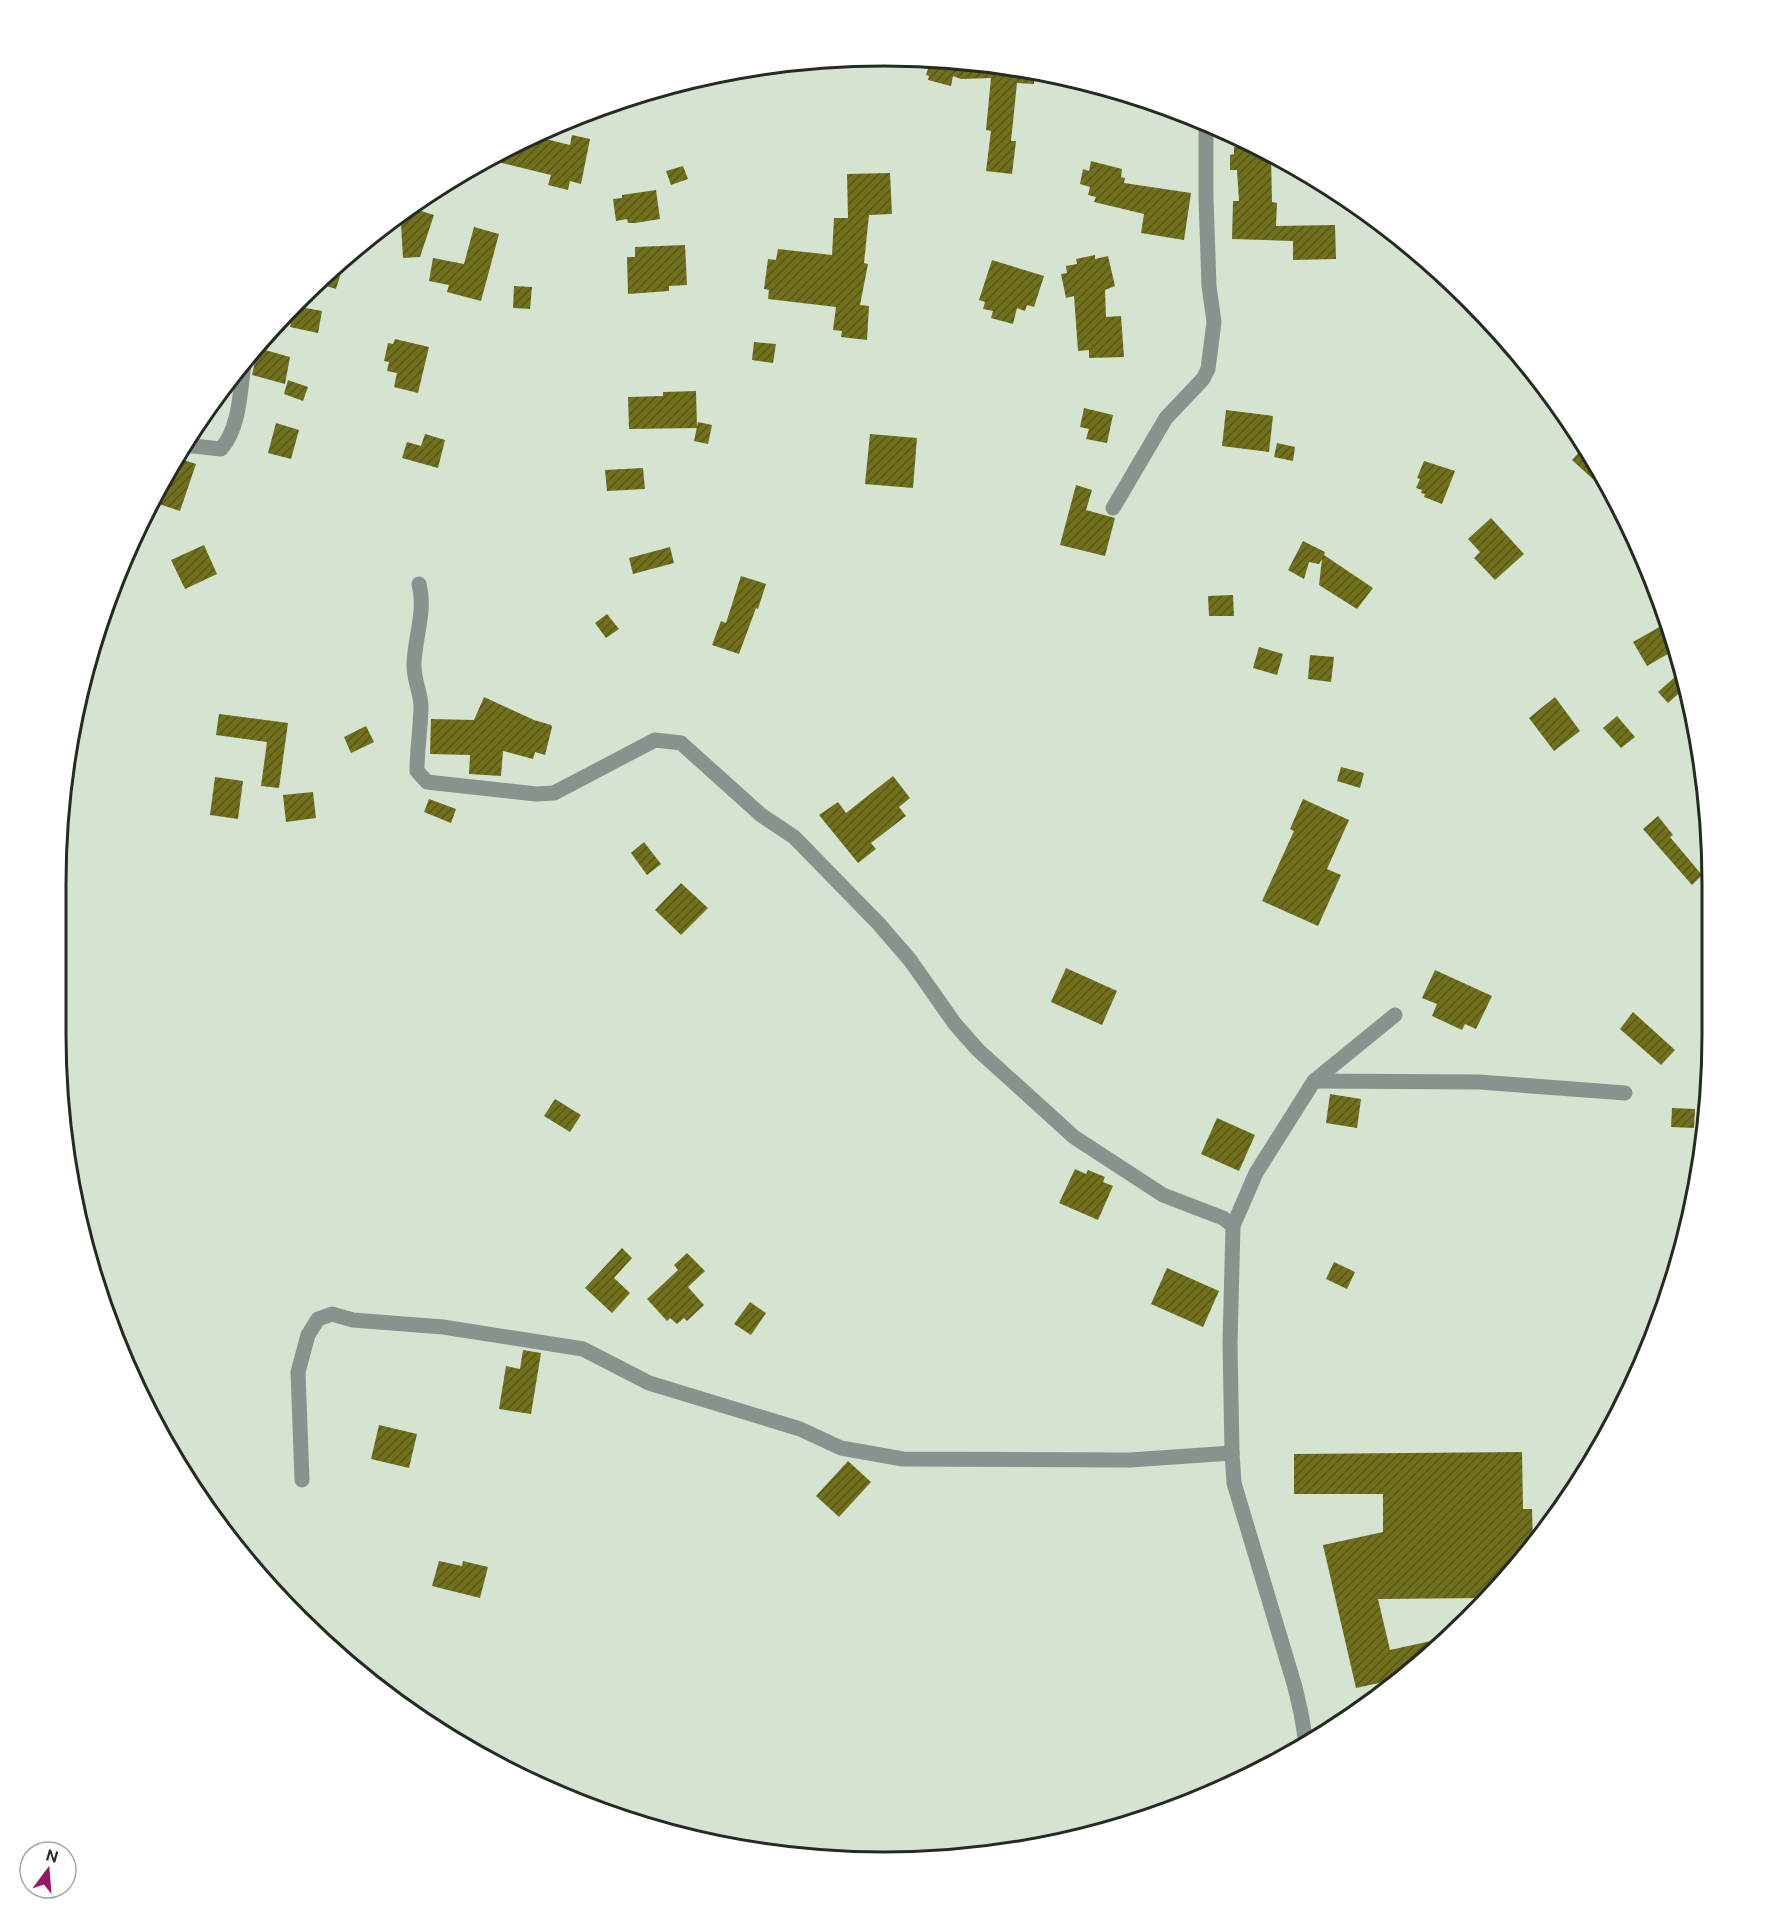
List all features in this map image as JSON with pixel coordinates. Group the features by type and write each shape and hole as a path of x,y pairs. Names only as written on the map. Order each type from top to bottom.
{"street":[{"path":"1113,508 1166,418 1203,379 1208,369 1214,321 1209,286 1206,132"},
{"path":"194,446 221,449 227,442 234,424 242,378"},
{"path":"419,584 422,594 414,666 421,705 417,771 427,782 524,793 554,793 655,740 681,743 761,815 794,837 808,851 878,922 910,960 955,1023 978,1050 1074,1137 1163,1195 1223,1218 1233,1226"},
{"path":"1305,1735 1295,1687 1234,1483 1230,1343 1233,1226 1256,1173 1314,1082 1395,1015"},
{"path":"1314,1082 1479,1083 1625,1093"},
{"path":"302,1480 298,1372 308,1335 318,1319 332,1314 353,1320 443,1327 583,1349 649,1383 800,1429 841,1448 903,1459 1130,1460 1232,1453"}],"building":[{"path":"921,67 991,73 1034,80 1034,84 1017,83 1011,141 1016,141 1012,174 986,171 991,131 986,130 991,78 961,79 953,76 951,86 928,80 929,76 926,75 928,69"},
{"path":"572,135 590,139 581,184 570,181 568,190 548,185 551,175 500,162 546,139 570,145"},
{"path":"1234,147 1239,147 1271,164 1272,202 1277,203 1276,226 1335,225 1336,259 1293,260 1293,241 1232,239 1233,201 1239,201 1237,170 1230,170 1230,155 1234,154"},
{"path":"1091,161 1122,169 1121,177 1125,178 1124,183 1191,193 1184,240 1141,233 1144,214 1094,202 1096,197 1088,195 1090,187 1080,184 1083,169 1089,171"},
{"path":"683,166 688,179 671,185 666,171"},
{"path":"890,173 892,214 869,215 864,263 868,264 860,305 869,306 867,340 841,337 842,331 833,330 836,307 768,299 769,290 764,289 768,259 776,260 778,249 832,255 834,218 848,218 847,174"},
{"path":"656,190 660,219 635,223 628,223 627,219 616,221 613,199 622,198 622,195"},
{"path":"421,210 434,215 420,257 403,258 401,224"},
{"path":"474,227 499,234 481,301 447,292 449,285 429,281 433,258 464,264"},
{"path":"685,245 687,285 669,286 669,291 628,294 627,257 635,257 635,247"},
{"path":"1095,255 1095,259 1108,256 1115,286 1105,290 1106,317 1121,316 1124,357 1089,358 1089,350 1078,351 1074,296 1066,298 1061,274 1067,273 1066,266 1077,264 1076,259"},
{"path":"992,260 1044,276 1034,307 1027,305 1025,311 1017,308 1013,324 991,318 993,311 983,309 985,302 979,300"},
{"path":"341,273 336,289 327,286"},
{"path":"514,286 532,287 530,309 513,308"},
{"path":"304,308 322,311 318,333 290,327 291,321"},
{"path":"395,339 429,347 418,393 394,387 397,373 387,371 389,362 384,361 388,343 393,344"},
{"path":"754,342 776,344 773,363 752,360"},
{"path":"265,350 290,357 285,384 252,375 255,362"},
{"path":"288,380 308,387 303,401 284,394"},
{"path":"696,391 697,428 629,429 628,397 663,396 663,392"},
{"path":"1084,408 1113,415 1107,443 1086,439 1089,429 1080,427"},
{"path":"1226,410 1273,416 1269,452 1222,446"},
{"path":"698,422 712,425 708,444 694,441"},
{"path":"276,423 299,430 291,459 268,453"},
{"path":"425,434 445,440 438,468 402,458 407,442 421,446"},
{"path":"870,434 917,438 913,488 865,484"},
{"path":"1277,443 1295,447 1293,461 1274,457"},
{"path":"1578,453 1596,482 1572,460"},
{"path":"185,461 196,464 180,511 160,504"},
{"path":"1424,461 1455,471 1442,504 1424,497 1422,490 1416,488 1420,479 1417,478"},
{"path":"643,468 645,489 607,491 605,470"},
{"path":"1076,485 1092,490 1086,510 1115,518 1105,556 1060,545"},
{"path":"1491,518 1524,554 1495,580 1474,558 1480,552 1468,539"},
{"path":"1303,541 1325,552 1324,555 1373,588 1357,609 1319,585 1322,559 1319,564 1309,562 1304,579 1288,570"},
{"path":"204,545 217,574 185,589 171,560"},
{"path":"670,547 674,563 633,574 629,558"},
{"path":"741,576 766,584 739,654 712,645 721,621 726,623"},
{"path":"1233,595 1234,616 1209,616 1208,596"},
{"path":"607,614 619,629 606,638 595,623"},
{"path":"1661,626 1669,654 1647,666 1633,642"},
{"path":"1259,647 1283,654 1277,675 1253,668"},
{"path":"1310,655 1334,657 1331,682 1308,679"},
{"path":"1675,677 1679,693 1668,703 1658,692"},
{"path":"484,697 534,720 551,725 545,755 535,752 533,759 503,751 501,776 469,774 470,755 430,754 431,719 474,720"},
{"path":"1555,697 1580,731 1554,751 1529,718"},
{"path":"219,714 288,723 279,788 261,786 267,742 216,735"},
{"path":"1617,716 1635,737 1621,748 1603,728"},
{"path":"366,726 374,742 351,753 344,737"},
{"path":"1341,767 1364,773 1360,788 1337,781"},
{"path":"893,776 910,798 899,807 906,816 871,843 876,849 858,863 819,815 838,802 846,813"},
{"path":"215,777 243,781 238,819 210,815"},
{"path":"313,792 316,818 286,822 283,795"},
{"path":"429,799 456,809 451,823 424,812"},
{"path":"1303,799 1349,820 1327,869 1341,875 1318,926 1262,901 1294,831 1290,829"},
{"path":"1658,816 1673,835 1670,837 1702,875 1692,885 1643,829"},
{"path":"644,842 661,864 647,875 631,853"},
{"path":"681,883 708,908 681,935 655,910"},
{"path":"1066,968 1117,991 1102,1025 1051,1002"},
{"path":"1435,970 1492,996 1476,1029 1465,1024 1462,1030 1432,1016 1437,1004 1422,998"},
{"path":"1633,1012 1675,1050 1661,1065 1620,1029"},
{"path":"1330,1094 1361,1099 1357,1128 1326,1123"},
{"path":"555,1099 581,1115 570,1132 544,1116"},
{"path":"1672,1108 1695,1109 1694,1128 1671,1127"},
{"path":"1217,1118 1255,1135 1239,1171 1201,1154"},
{"path":"1075,1169 1086,1174 1088,1170 1105,1177 1103,1182 1113,1186 1098,1220 1059,1203"},
{"path":"622,1248 632,1258 614,1278 630,1293 612,1313 585,1288"},
{"path":"687,1253 705,1271 688,1287 704,1305 687,1321 684,1318 677,1324 670,1318 667,1321 647,1299 678,1270 674,1265"},
{"path":"1334,1262 1355,1272 1347,1289 1326,1279"},
{"path":"1167,1268 1219,1291 1203,1327 1151,1304"},
{"path":"750,1302 766,1313 751,1335 734,1324"},
{"path":"523,1350 541,1353 531,1414 499,1409 506,1366 520,1369"},
{"path":"379,1425 417,1434 409,1468 371,1459"},
{"path":"1522,1452 1523,1509 1532,1509 1533,1532 1475,1598 1378,1599 1390,1650 1432,1641 1383,1682 1356,1688 1323,1545 1383,1532 1383,1494 1294,1494 1294,1454"},
{"path":"848,1461 871,1482 839,1517 816,1496"},
{"path":"439,1561 462,1566 463,1561 488,1567 480,1598 432,1586"}]}
